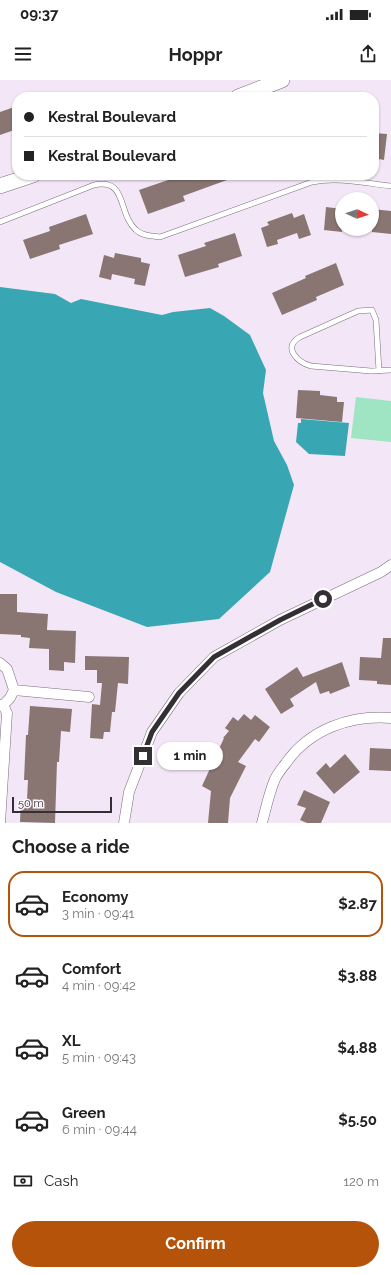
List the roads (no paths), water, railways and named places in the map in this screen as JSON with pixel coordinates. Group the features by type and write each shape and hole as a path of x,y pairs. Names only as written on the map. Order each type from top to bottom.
{"street":[{"path":"251,92 282,80"},
{"path":"0,186 18,180"},
{"path":"124,823 129,792 152,732 179,693 214,657 280,620 381,572 391,565"},
{"path":"0,663 7,669 14,690 10,698 2,705 7,713 0,823"},
{"path":"14,690 89,696"},
{"path":"262,823 276,777 294,752 307,741 322,731 343,722 381,717 391,718"}],"lane":[{"path":"0,222 94,185 110,184 116,188 129,221 136,231 146,236 160,237 312,182 335,180 391,186"},
{"path":"379,371 376,320 372,310 358,311 300,337 295,340 293,344 292,351 296,358 303,364 330,369 379,371 391,370"}],"water":[{"path":"0,287 55,294 71,303 81,299 162,315 173,312 210,308 224,316 250,335 266,370 263,393 274,441 287,465 294,485 270,572 219,619 147,627 56,592 0,562"},
{"path":"301,419 349,423 345,456 309,454 296,442 298,423 301,423"}]}
